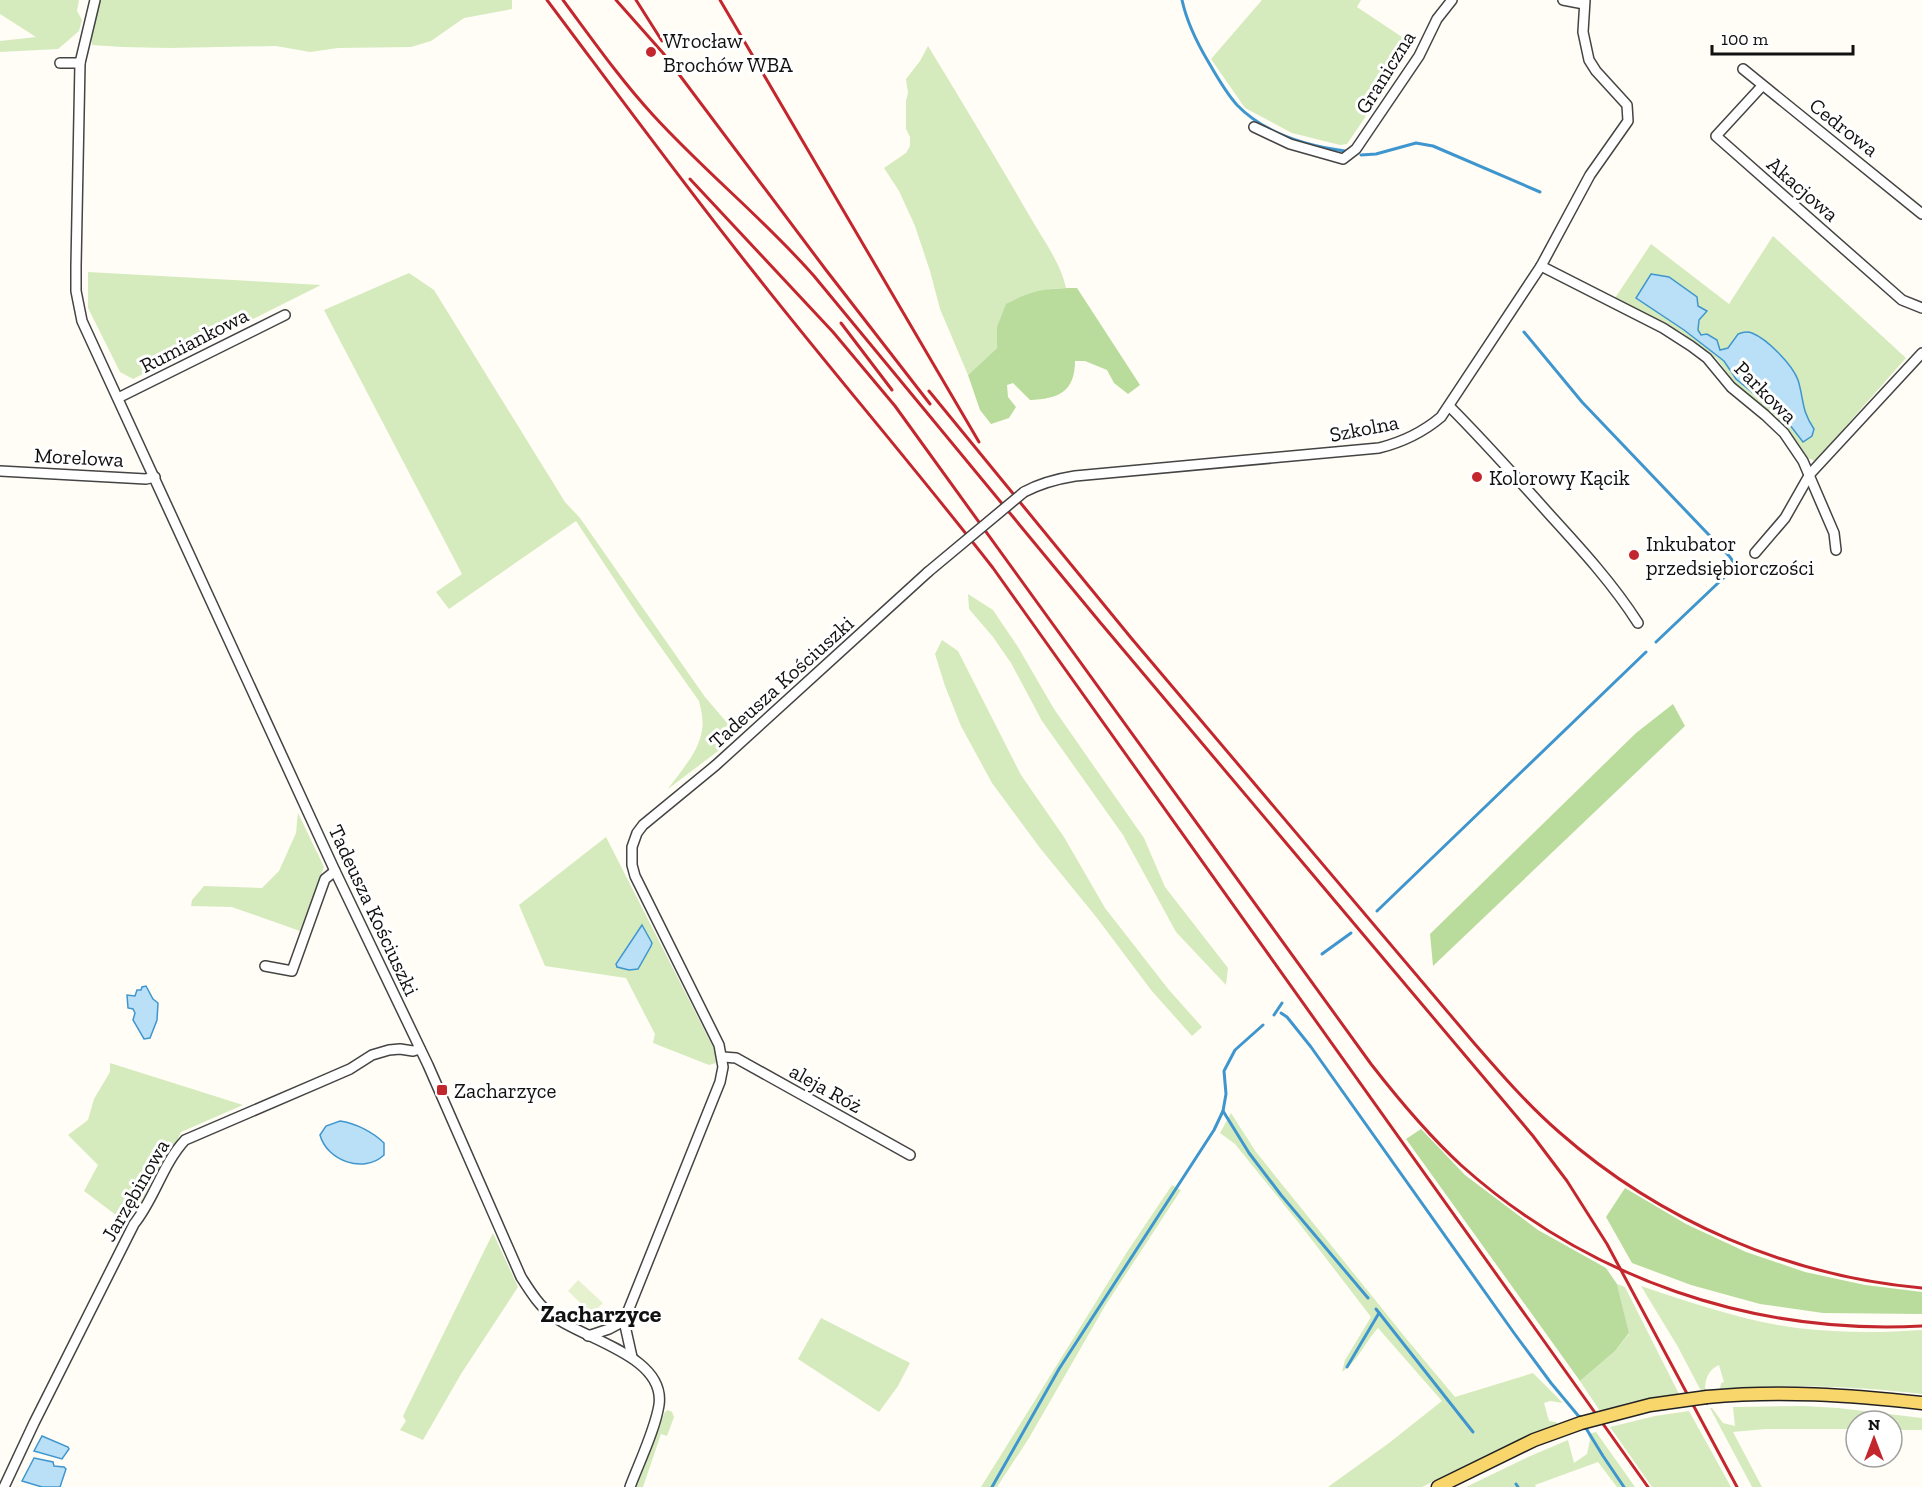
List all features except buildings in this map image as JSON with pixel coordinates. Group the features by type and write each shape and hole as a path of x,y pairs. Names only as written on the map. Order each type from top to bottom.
{"main road":[{"path":"1438,1487 1534,1440 1581,1423 1650,1405 1707,1396 1754,1393 1806,1393 1922,1403"}],"street":[{"name":"Tadeusza Kościuszki","path":"95,0 80,63 76,291 82,321 335,871 420,1049 521,1277 531,1293 551,1315 632,1357 652,1376 658,1388 659,1404 630,1487"},
{"name":"Graniczna","path":"1254,127 1290,144 1343,159 1356,148 1377,118 1419,56 1437,19 1452,0"},
{"path":"1563,0 1585,2"},
{"name":"Szkolna","path":"885,611 1024,492 1037,485 1074,476 1379,448 1405,441 1425,430 1441,417 1541,266 1590,175 1624,128 1628,116 1627,105 1589,60 1583,32 1585,2"},
{"path":"60,63 80,63"},
{"name":"Cedrowa","path":"1743,69 1922,214"},
{"name":"Akacjowa","path":"1762,86 1716,136 1902,300 1922,308"},
{"name":"Parkowa","path":"1541,266 1663,328 1691,345 1717,368 1731,387 1784,434 1803,460 1834,533 1836,550"},
{"name":"Rumiankowa","path":"118,398 285,315"},
{"path":"1755,553 1785,518 1810,474 1922,353"},
{"path":"1449,406 1505,464 1604,576 1621,596 1638,623"},
{"name":"Morelowa","path":"0,471 146,479 155,477"},
{"name":"Tadeusza Kościuszki","path":"723,1057 635,876 631,856 634,840 650,818 716,765 885,611"},
{"path":"265,966 292,971 324,879 335,871"},
{"name":"Jarzębinowa","path":"4,1487 134,1224 147,1207 174,1152 185,1140 350,1069 372,1055 389,1050 420,1049"},
{"path":"632,1357 624,1321 720,1082 723,1057"},
{"name":"aleja Róż","path":"723,1057 736,1058 910,1155"},
{"path":"588,1336 624,1321"}],"green space":[{"path":"0,0 79,0 77,11 82,20 79,31 58,49 0,52 0,41 36,37 0,14"},
{"path":"99,0 512,0 512,9 464,18 431,41 411,47 338,48 310,52 276,46 169,48 92,45 91,32"},
{"path":"1262,0 1361,0 1357,7 1414,45 1347,144 1340,145 1292,133 1245,108 1211,59"},
{"path":"928,46 1050,251 1060,269 1066,288 1049,289 997,327 997,348 968,375 940,309 915,226 899,191 884,168 906,153 910,146 910,137 906,129 908,93 906,79"},
{"path":"1773,236 1906,358 1815,461 1808,458 1773,416 1737,386 1716,358 1681,332 1615,298 1651,244 1729,304"},
{"path":"88,272 321,285 133,379 120,372 88,308"},
{"path":"409,273 434,290 565,502 580,518 705,697 729,725 722,748 668,789 688,761 700,738 703,723 699,701 638,615 576,521 449,609 436,592 462,574 324,310"},
{"path":"1077,288 1140,385 1128,394 1114,383 1107,370 1085,361 1075,361 1072,380 1068,387 1063,392 1049,398 1030,400 1013,383 1007,385 1008,397 1016,407 1009,418 991,424 980,410 968,375 997,348 997,327 1006,304 1040,291"},
{"path":"968,594 993,610 1018,647 1054,709 1144,838 1165,887 1228,968 1226,985 1176,932 1123,835 1042,721 1011,663 969,609"},
{"path":"942,640 958,651 1021,775 1064,837 1105,908 1169,990 1202,1027 1192,1036 1151,990 992,783 961,726 945,686 935,654"},
{"path":"1673,704 1685,726 1433,966 1430,934 1636,733"},
{"path":"298,813 324,867 300,931 232,907 191,906 192,900 204,886 262,888 279,871 296,833"},
{"path":"606,837 715,1051 716,1063 709,1065 653,1043 655,1034 626,978 545,966 519,905"},
{"path":"110,1063 243,1105 181,1132 147,1203 135,1210 128,1224 84,1191 98,1165 68,1135 88,1120 94,1099 110,1072"},
{"path":"1231,1113 1256,1152 1455,1397 1533,1373 1563,1403 1550,1401 1544,1403 1549,1421 1556,1422 1558,1425 1514,1442 1422,1487 1328,1487 1442,1401 1378,1328 1353,1362 1342,1372 1345,1360 1371,1317 1235,1144 1220,1133"},
{"path":"1421,1129 1465,1175 1538,1230 1606,1268 1617,1284 1629,1333 1615,1351 1580,1381 1406,1139"},
{"path":"1172,1185 1181,1190 1105,1306 1029,1438 997,1487 981,1487 1127,1252"},
{"path":"1625,1188 1686,1224 1746,1252 1805,1272 1865,1285 1922,1292 1922,1314 1823,1313 1760,1304 1691,1285 1632,1263 1606,1217"},
{"path":"493,1233 518,1287 461,1374 423,1440 400,1430 406,1421 403,1416"},
{"path":"578,1280 603,1303 592,1314 568,1291"},
{"path":"1617,1284 1625,1287 1679,1394 1631,1402 1600,1411 1580,1381 1615,1351 1629,1334"},
{"path":"1641,1286 1699,1305 1777,1325 1828,1331 1922,1330 1922,1394 1821,1387 1720,1389 1721,1383 1724,1382 1719,1365 1710,1372 1705,1391 1701,1391 1678,1347"},
{"path":"821,1318 910,1363 898,1386 879,1412 798,1359"},
{"path":"1804,1406 1846,1409 1844,1409 1844,1429 1766,1429 1733,1432 1762,1487 1752,1487 1710,1408 1723,1423 1735,1426 1733,1407"},
{"path":"668,1410 674,1417 667,1436 661,1434 643,1487 636,1487 660,1422"},
{"path":"1689,1411 1731,1487 1652,1487 1610,1427 1655,1416"},
{"path":"1904,1416 1922,1418 1922,1430 1904,1430"},
{"path":"1596,1432 1635,1487 1617,1487 1598,1462 1535,1485 1536,1487 1466,1487 1568,1440 1574,1463 1587,1454 1590,1440 1588,1434"}],"water":[{"path":"1651,274 1669,277 1697,297 1698,306 1707,311 1699,320 1698,330 1701,335 1707,334 1717,340 1720,350 1728,348 1738,334 1747,332 1758,336 1778,353 1798,380 1805,410 1814,429 1812,436 1803,442 1786,420 1736,379 1724,361 1684,330 1636,298"},
{"path":"642,925 652,943 638,969 629,970 617,967 616,964"},
{"path":"146,986 158,1003 157,1020 150,1038 144,1039 133,1020 135,1013 133,1009 128,1008 127,995 135,996 137,990"},
{"path":"340,1121 358,1126 380,1139 384,1143 384,1155 367,1164 357,1164 338,1158 330,1152 320,1135 326,1126"},
{"path":"42,1436 68,1447 62,1459 34,1451"},
{"path":"34,1458 53,1462 54,1466 66,1469 60,1487 42,1487 22,1481"}],"waterway":[{"path":"1182,0 1200,48 1237,105 1260,124 1287,137 1316,146 1345,151"},
{"path":"1361,155 1376,154 1416,143 1433,146 1540,192"},
{"path":"1524,332 1582,402 1736,566 1656,642"},
{"path":"1377,911 1646,652"},
{"path":"1322,954 1351,933"},
{"path":"1274,1015 1282,1003"},
{"path":"1281,1013 1287,1017 1311,1047 1514,1333 1581,1419"},
{"path":"992,1487 1059,1369 1214,1130 1223,1111 1226,1094 1224,1071 1235,1050 1263,1025"},
{"path":"1223,1111 1249,1153 1281,1195 1368,1298"},
{"path":"1376,1309 1473,1432"},
{"path":"1347,1367 1379,1313"},
{"path":"1584,1425 1624,1487"}],"railway":[{"path":"547,0 729,241 993,568 1648,1487"},
{"path":"563,0 653,115 814,276 1099,621 1533,1136 1567,1181 1607,1244 1737,1487"},
{"path":"616,0 663,53 930,404"},
{"path":"636,0 662,41"},
{"path":"720,0 979,442"},
{"path":"690,179 833,332 895,406 1371,1064 1414,1117 1462,1166 1511,1206 1564,1240 1619,1269 1676,1292 1736,1309 1797,1321 1859,1326 1922,1326"},
{"path":"841,323 892,390"},
{"path":"929,391 1132,639 1474,1043 1515,1089 1559,1132 1598,1164 1639,1192 1728,1239 1775,1257 1823,1271 1872,1282 1922,1288"}],"place":[{"name":"Wrocław Brochów WBA","path":"651,52"},
{"name":"Kolorowy Kącik","path":"1477,477"},
{"name":"Inkubator przedsiębiorczości","path":"1634,555"},
{"name":"Zacharzyce","path":"442,1090"}],"district":[{"name":"Zacharzyce","path":"601,1313"}]}
